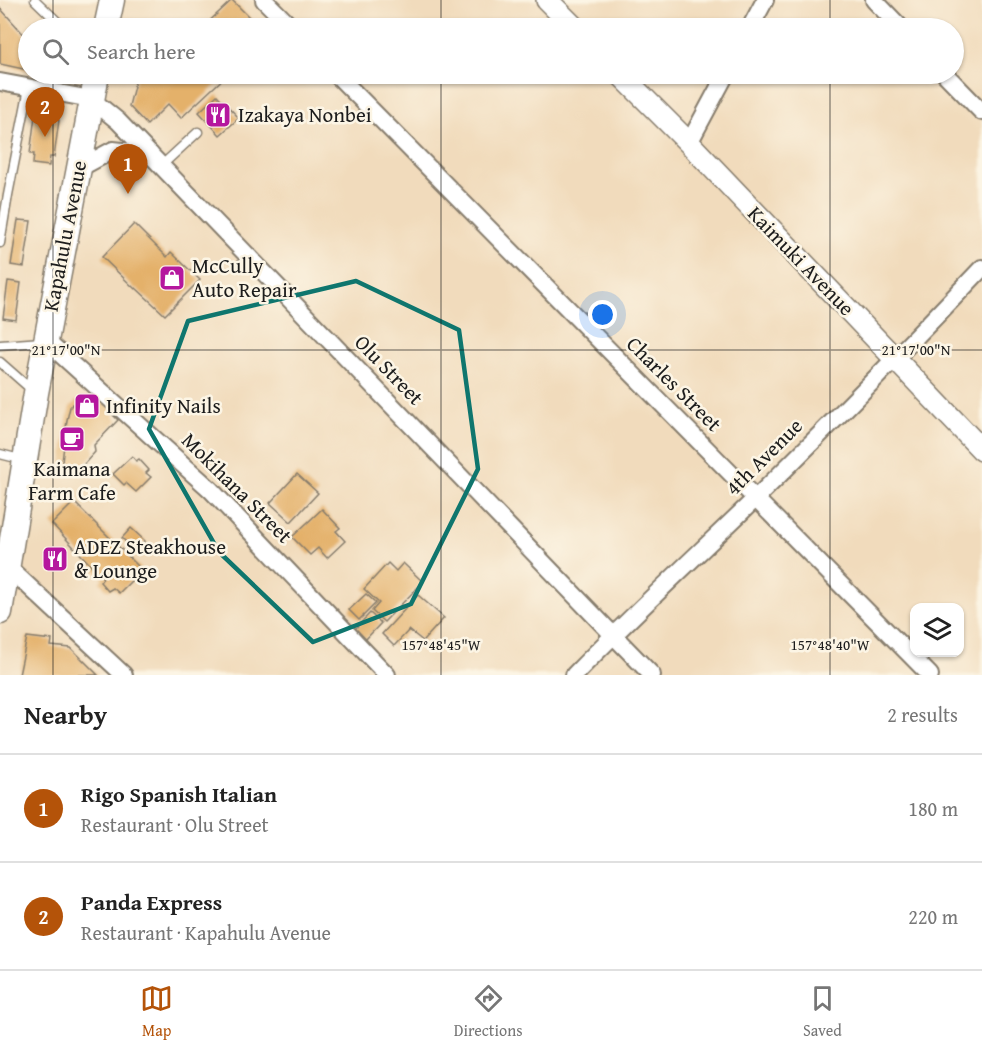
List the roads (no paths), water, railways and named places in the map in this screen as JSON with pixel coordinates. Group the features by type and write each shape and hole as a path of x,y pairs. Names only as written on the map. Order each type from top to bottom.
{"main road":[{"path":"108,18 112,0"},
{"name":"Kapahulu Avenue","path":"0,612 36,393 95,84"}],"street":[{"path":"264,0 282,18"},
{"path":"755,18 765,0"},
{"path":"874,0 891,18"},
{"path":"555,3 567,18"},
{"path":"0,82 91,99"},
{"name":"Charles Street","path":"346,84 930,675"},
{"name":"Kaimuki Avenue","path":"630,84 982,450"},
{"path":"689,143 721,84"},
{"path":"955,84 982,112"},
{"name":"Olu Street","path":"91,99 118,121 652,675"},
{"path":"78,169 113,150 155,160"},
{"name":"4th Avenue","path":"574,675 895,359 982,268"},
{"name":"Mokihana Street","path":"46,341 211,490 387,675"},
{"path":"8,567 124,675"}],"lane":[{"path":"35,0 54,18"},
{"path":"0,243 28,88"},
{"path":"155,160 198,132"},
{"path":"0,345 46,341"},
{"path":"0,362 36,393"},
{"path":"0,454 25,460"}],"place":[{"name":"Izakaya Nonbei","path":"218,115"},
{"name":"Panda Express","path":"45,137"},
{"name":"Rigo Spanish Italian","path":"128,194"},
{"name":"McCully Auto Repair","path":"172,278"},
{"name":"Infinity Nails","path":"87,406"},
{"name":"Kaimana Farm Cafe","path":"72,439"},
{"name":"ADEZ Steakhouse & Lounge","path":"55,559"}]}
